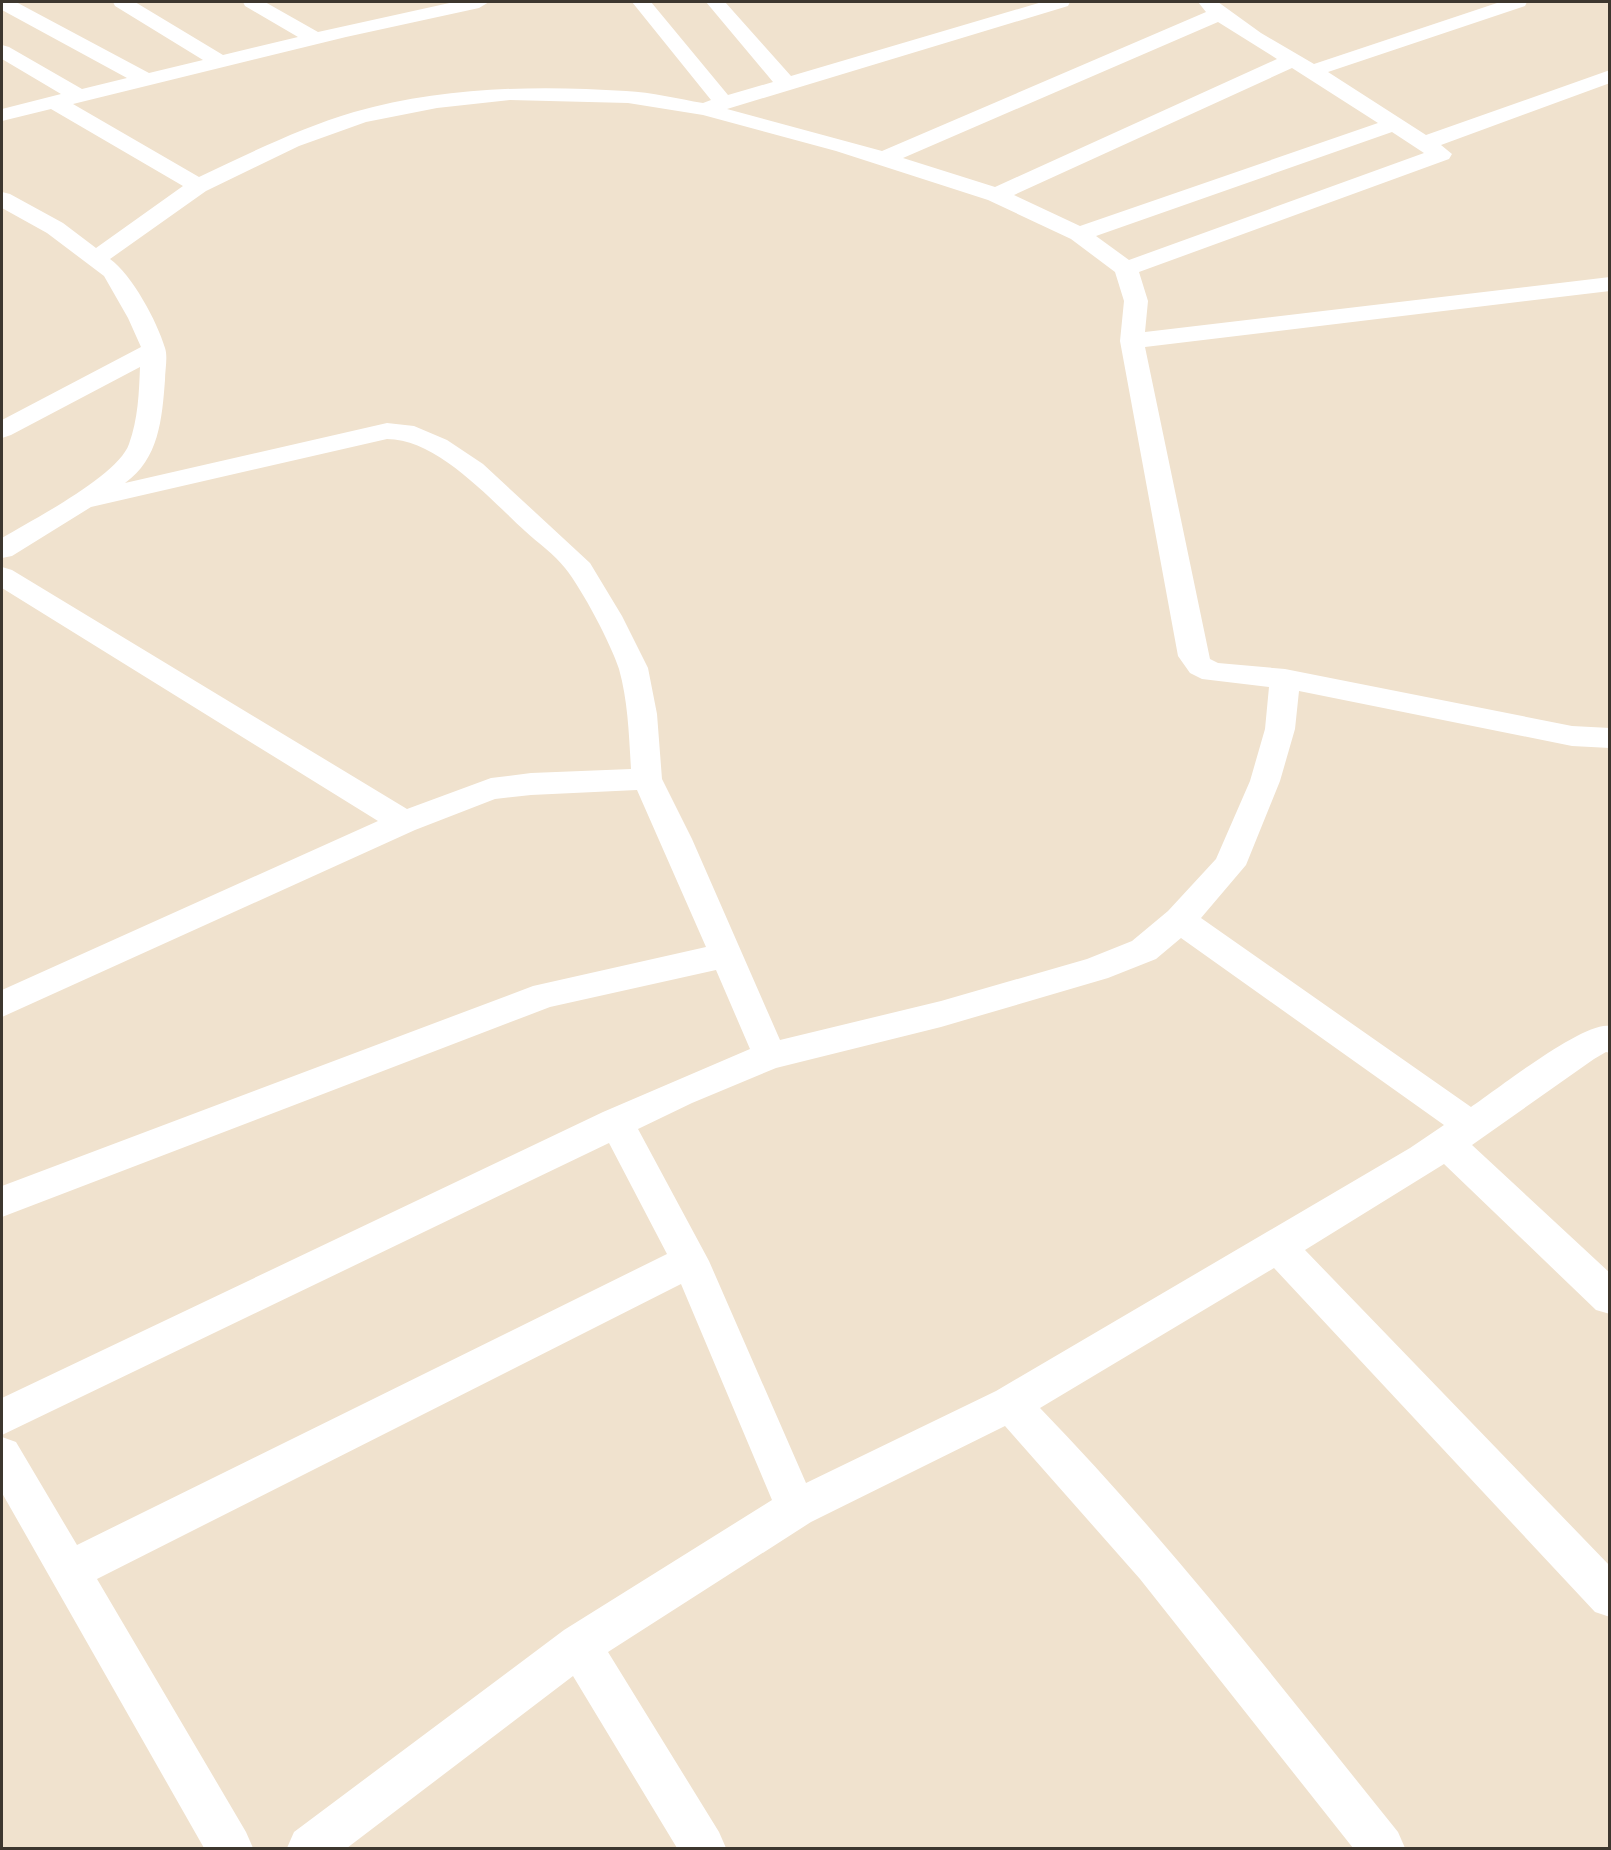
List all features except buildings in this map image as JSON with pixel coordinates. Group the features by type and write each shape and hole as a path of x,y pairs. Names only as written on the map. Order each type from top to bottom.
{"street":[{"path":"2,2 146,80"},
{"path":"122,2 220,62"},
{"path":"252,2 315,38"},
{"path":"375,2 402,18"},
{"path":"2,115 315,38 479,2"},
{"path":"641,2 714,106"},
{"path":"716,2 787,85"},
{"path":"714,106 1061,2"},
{"path":"1312,71 1518,2"},
{"path":"884,158 1213,8 1441,154 1126,269"},
{"path":"2,51 79,96"},
{"path":"996,195 1293,60"},
{"path":"1425,143 1610,76"},
{"path":"96,258 198,186 291,141 362,117 437,102 510,94 567,94 628,97 714,106 884,158 996,195 1079,234 1126,269 1136,301 1132,341 1193,656 1200,666 1212,672 1286,679 1572,736 1610,738"},
{"path":"54,102 198,186"},
{"path":"1079,234 1394,124"},
{"path":"2,199 56,228 113,272 140,318 154,350 150,412 142,446 126,470 82,501 2,550"},
{"path":"1132,341 1610,284"},
{"path":"2,430 154,350"},
{"path":"82,501 387,431 405,431 438,446 474,470 576,563 608,616 633,668 642,714 647,779 676,839 770,1056"},
{"path":"2,576 404,822"},
{"path":"2,1417 679,1093 770,1056 941,1014 1096,969 1144,951 1180,920 1230,865 1265,781 1280,729 1286,679"},
{"path":"2,1004 404,822 491,789 531,784 647,779"},
{"path":"1180,920 1459,1135 1610,1298"},
{"path":"2,1202 545,995 725,955"},
{"path":"310,1848 579,1645 796,1508 1010,1404 1278,1247 1459,1135 1582,1049 1602,1038 1610,1040"},
{"path":"616,1122 690,1261 796,1508"},
{"path":"1278,1247 1610,1597"},
{"path":"69,1570 690,1261"},
{"path":"1010,1404 1050,1445 1120,1525 1382,1848"},
{"path":"2,1455 230,1848"},
{"path":"579,1645 703,1848"}]}
